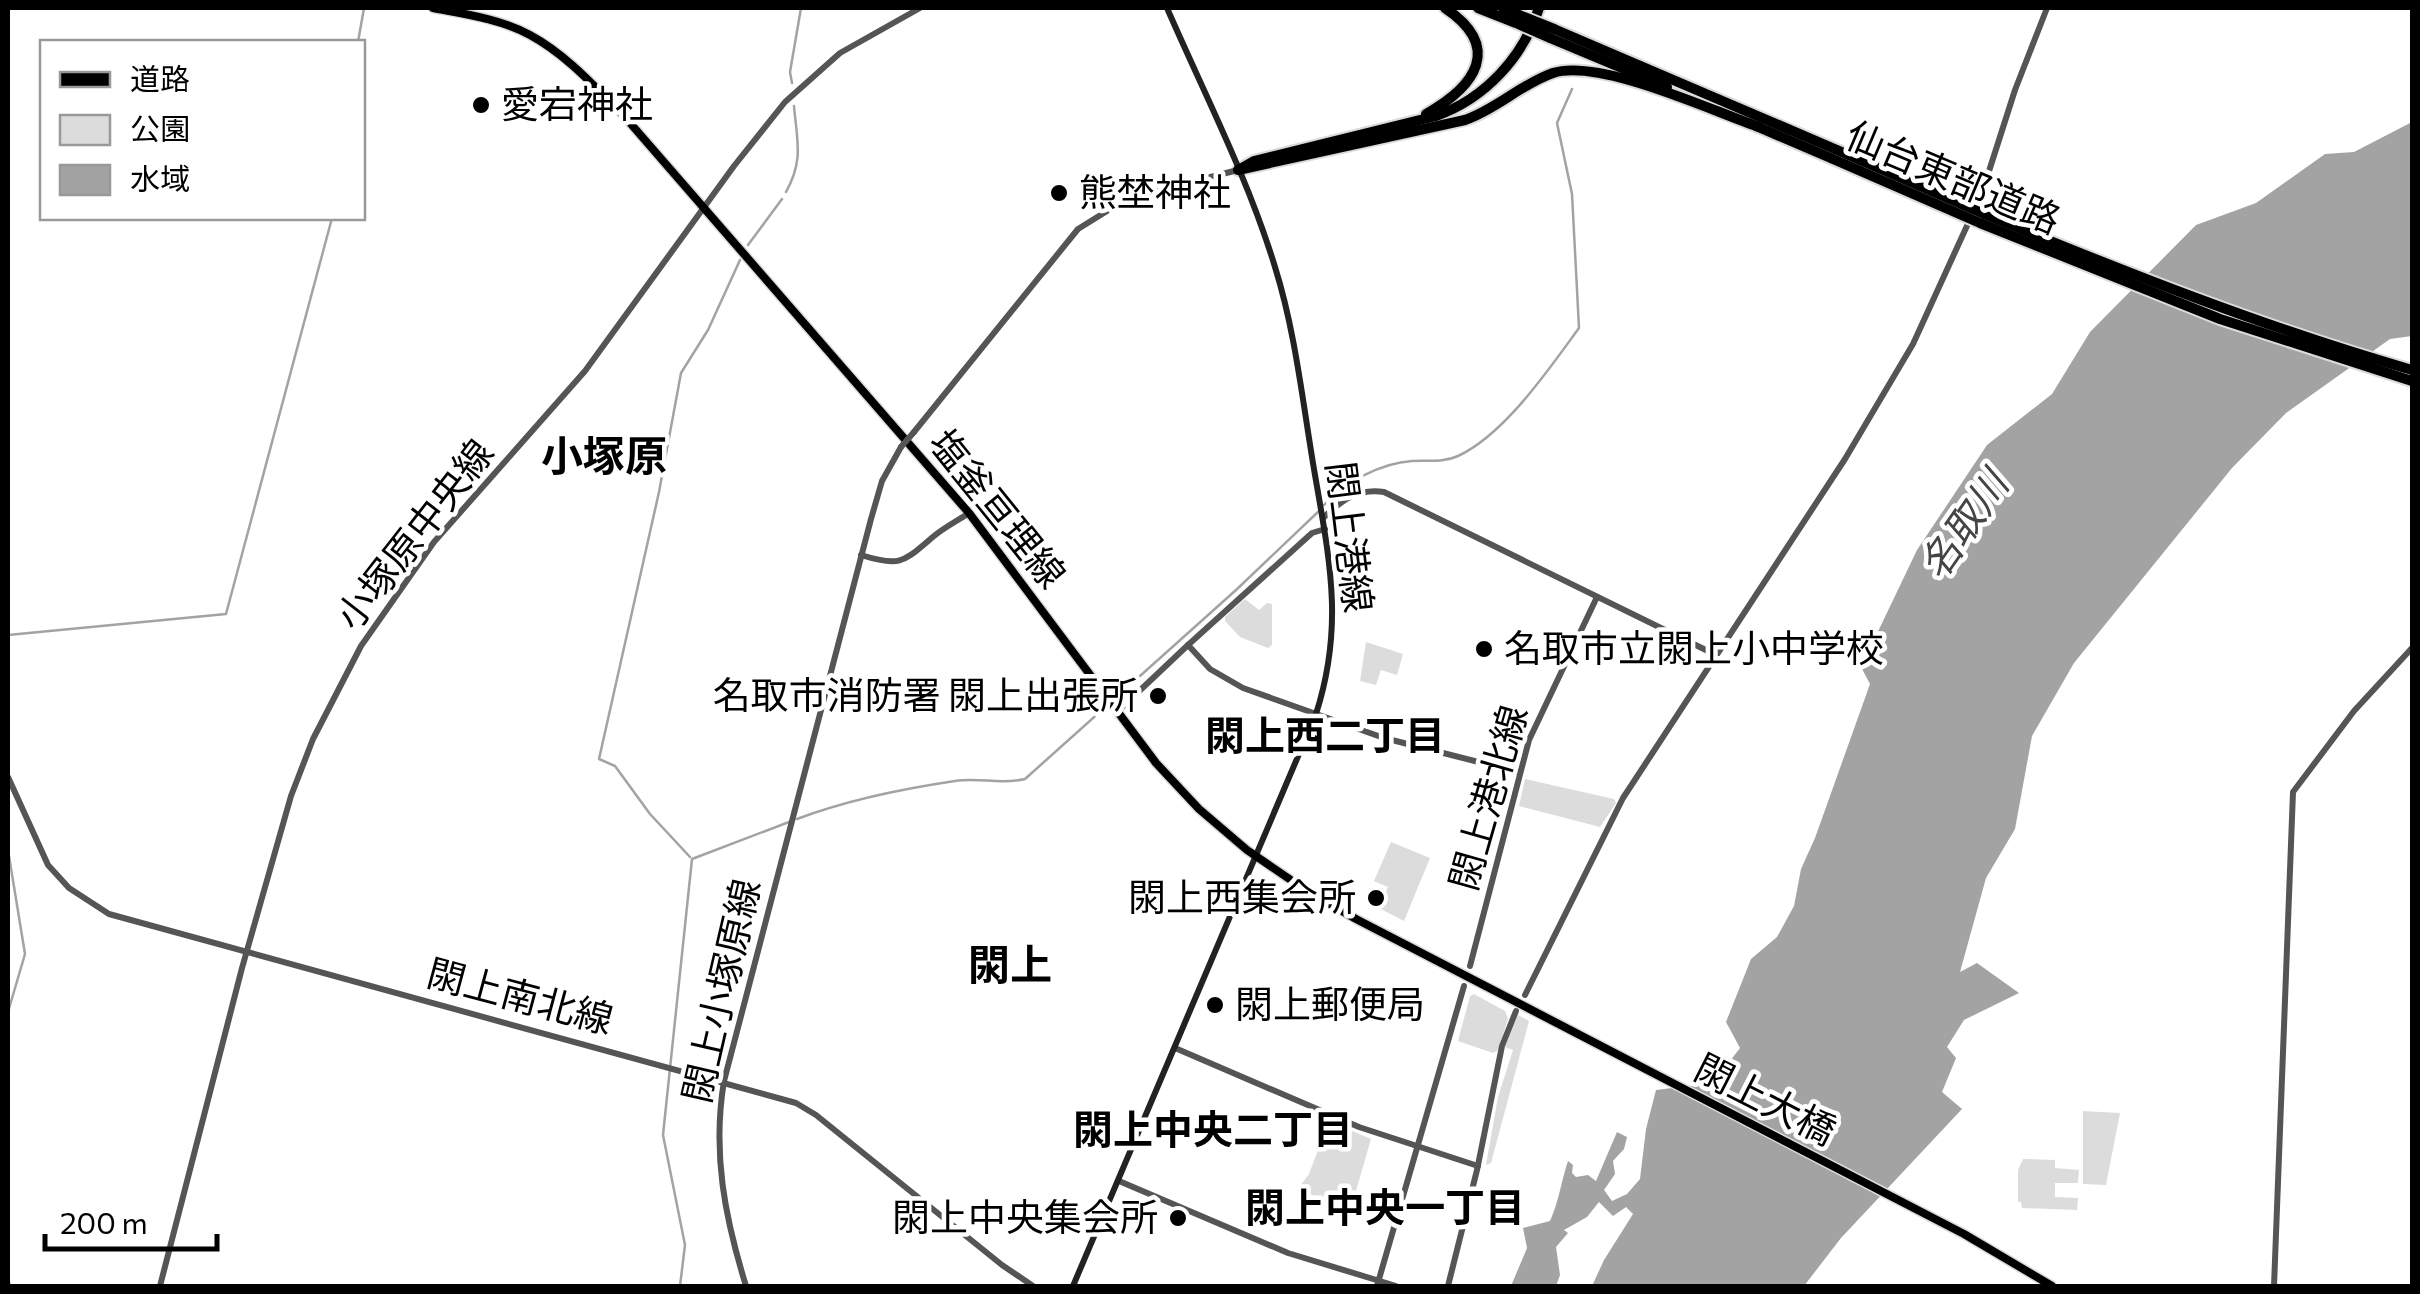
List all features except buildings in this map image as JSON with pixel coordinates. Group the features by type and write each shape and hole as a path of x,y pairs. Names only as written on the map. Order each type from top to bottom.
{"highway":[{"path":"1413,126 1451,98 1471,78 1478,62 1478,46 1471,30 1445,8"},
{"name":"仙台東部道路","path":"1478,8 1518,14"},
{"name":"仙台東部道路","path":"1503,8 1759,127 1835,155"},
{"path":"1238,170 1465,109 1491,91 1526,50 1542,8"},
{"name":"仙台東部道路","path":"1553,31 1660,74 1835,155 2096,266 2271,337 2412,381"},
{"path":"1413,126 1478,116 1546,76 1574,68 1608,73 1759,127"},
{"name":"仙台東部道路","path":"2096,266 2412,370"}],"main road":[{"name":"塩釜亘理線","path":"432,8 505,24 552,48 624,116 969,513 1112,707 1199,809 1257,858 1304,889 1546,1017"},
{"name":"閖上港線","path":"1072,1286 1316,714 1328,675 1334,623 1325,529 1282,291 1256,211 1167,8"},
{"name":"閖上大橋","path":"1546,1017 1959,1232 2052,1286"}],"street":[{"name":"小塚原中央線","path":"160,1286 291,796 313,739 361,646 434,542 585,371 734,166 795,91 840,53 920,8"},
{"path":"1525,995 1623,798 1879,406 1931,311 1982,194 2020,74 2047,8"},
{"path":"969,513 939,532 910,558 890,563 861,555 882,481 901,447 1078,229 1128,198 1238,170"},
{"path":"1322,512 1352,495 1384,492 1716,655"},
{"path":"1112,707 1188,645 1312,533 1325,529"},
{"name":"閖上小塚原線","path":"746,1286 728,1220 718,1156 724,1081 861,555"},
{"name":"閖上港北線","path":"1470,966 1518,772 1541,710 1597,596"},
{"path":"1188,645 1210,669 1234,684 1384,738 1518,772"},
{"path":"2274,1286 2293,792 2354,711 2412,648"},
{"name":"閖上南北線","path":"8,777 40,851 69,888 122,918 796,1103 1033,1286"},
{"path":"1378,1284 1464,986"},
{"path":"1448,1286 1502,1046 1516,1011"},
{"path":"1175,1048 1333,1117 1478,1166"},
{"path":"1119,1181 1296,1256 1378,1284 1396,1286"}],"green space":[{"path":"1245,599 1259,610 1267,603 1272,604 1272,645 1268,648 1240,637 1225,621"},
{"path":"1366,642 1403,654 1397,675 1381,670 1376,685 1360,681"},
{"path":"1525,779 1614,799 1616,803 1600,827 1519,806"},
{"path":"1391,842 1430,858 1404,921 1379,908 1388,887 1374,881"},
{"path":"1474,994 1505,1011 1508,1019 1498,1050 1493,1053 1458,1041 1470,996"},
{"path":"1518,1015 1529,1021 1491,1163 1486,1165 1498,1097 1513,1050 1505,1047"},
{"path":"2083,1111 2120,1113 2106,1185 2083,1184"},
{"path":"1329,1121 1371,1139 1351,1208 1297,1190 1309,1174"},
{"path":"2023,1159 2055,1160 2055,1168 2079,1170 2078,1183 2055,1183 2055,1197 2078,1198 2077,1210 2022,1208 2018,1202 2018,1170"}],"water":[{"name":"名取川","path":"2412,122 2412,336 2390,339 2286,413 2232,468 2074,663 2032,736 2015,829 1986,878 1960,972 1977,963 2019,993 1964,1020 1947,1047 1956,1058 1942,1092 1962,1109 1841,1238 1804,1286 1592,1286 1633,1214 1626,1207 1613,1216 1599,1202 1587,1217 1564,1230 1568,1233 1556,1247 1560,1275 1556,1286 1511,1286 1527,1248 1523,1228 1550,1221 1568,1161 1576,1177 1588,1175 1596,1181 1617,1132 1627,1137 1624,1149 1613,1161 1615,1174 1604,1190 1612,1201 1627,1194 1640,1179 1656,1090 1713,1083 1740,1048 1726,1022 1751,959 1777,937 1794,906 1801,869 1870,684 1861,667 1917,550 1987,445 2052,394 2090,332 2196,225 2256,203 2325,154 2354,152"}],"waterway":[{"path":"358,40 364,8"},
{"path":"792,83 790,72 801,8"},
{"path":"1324,505 1342,489 1376,470 1412,461 1447,460 1475,446 1525,399 1579,328 1572,194 1557,123 1572,89"},
{"path":"786,192 797,160 794,106"},
{"path":"748,245 782,199"},
{"path":"8,635 226,614 331,220"},
{"path":"690,857 650,814 615,766 599,759 659,492 681,373 708,330 740,260"},
{"path":"797,819 915,788 964,780 1025,779 1319,511"},
{"path":"680,1286 685,1245 663,1135 692,859 789,822"},
{"path":"8,850 25,954 8,1012"},
{"path":"8,1278 10,1286"}],"place":[{"name":"愛宕神社","path":"481,105"},
{"name":"熊埜神社","path":"1059,193"},
{"name":"名取市立閖上小中学校","path":"1484,649"},
{"name":"名取市消防署 閖上出張所","path":"1158,696"},
{"name":"閖上西集会所","path":"1376,898"},
{"name":"閖上郵便局","path":"1215,1005"},
{"name":"閖上中央集会所","path":"1178,1218"}],"district":[{"name":"小塚原","path":"604,456"},
{"name":"閖上西二丁目","path":"1325,736"},
{"name":"閖上","path":"1010,965"},
{"name":"閖上中央二丁目","path":"1213,1130"},
{"name":"閖上中央一丁目","path":"1385,1208"}]}
